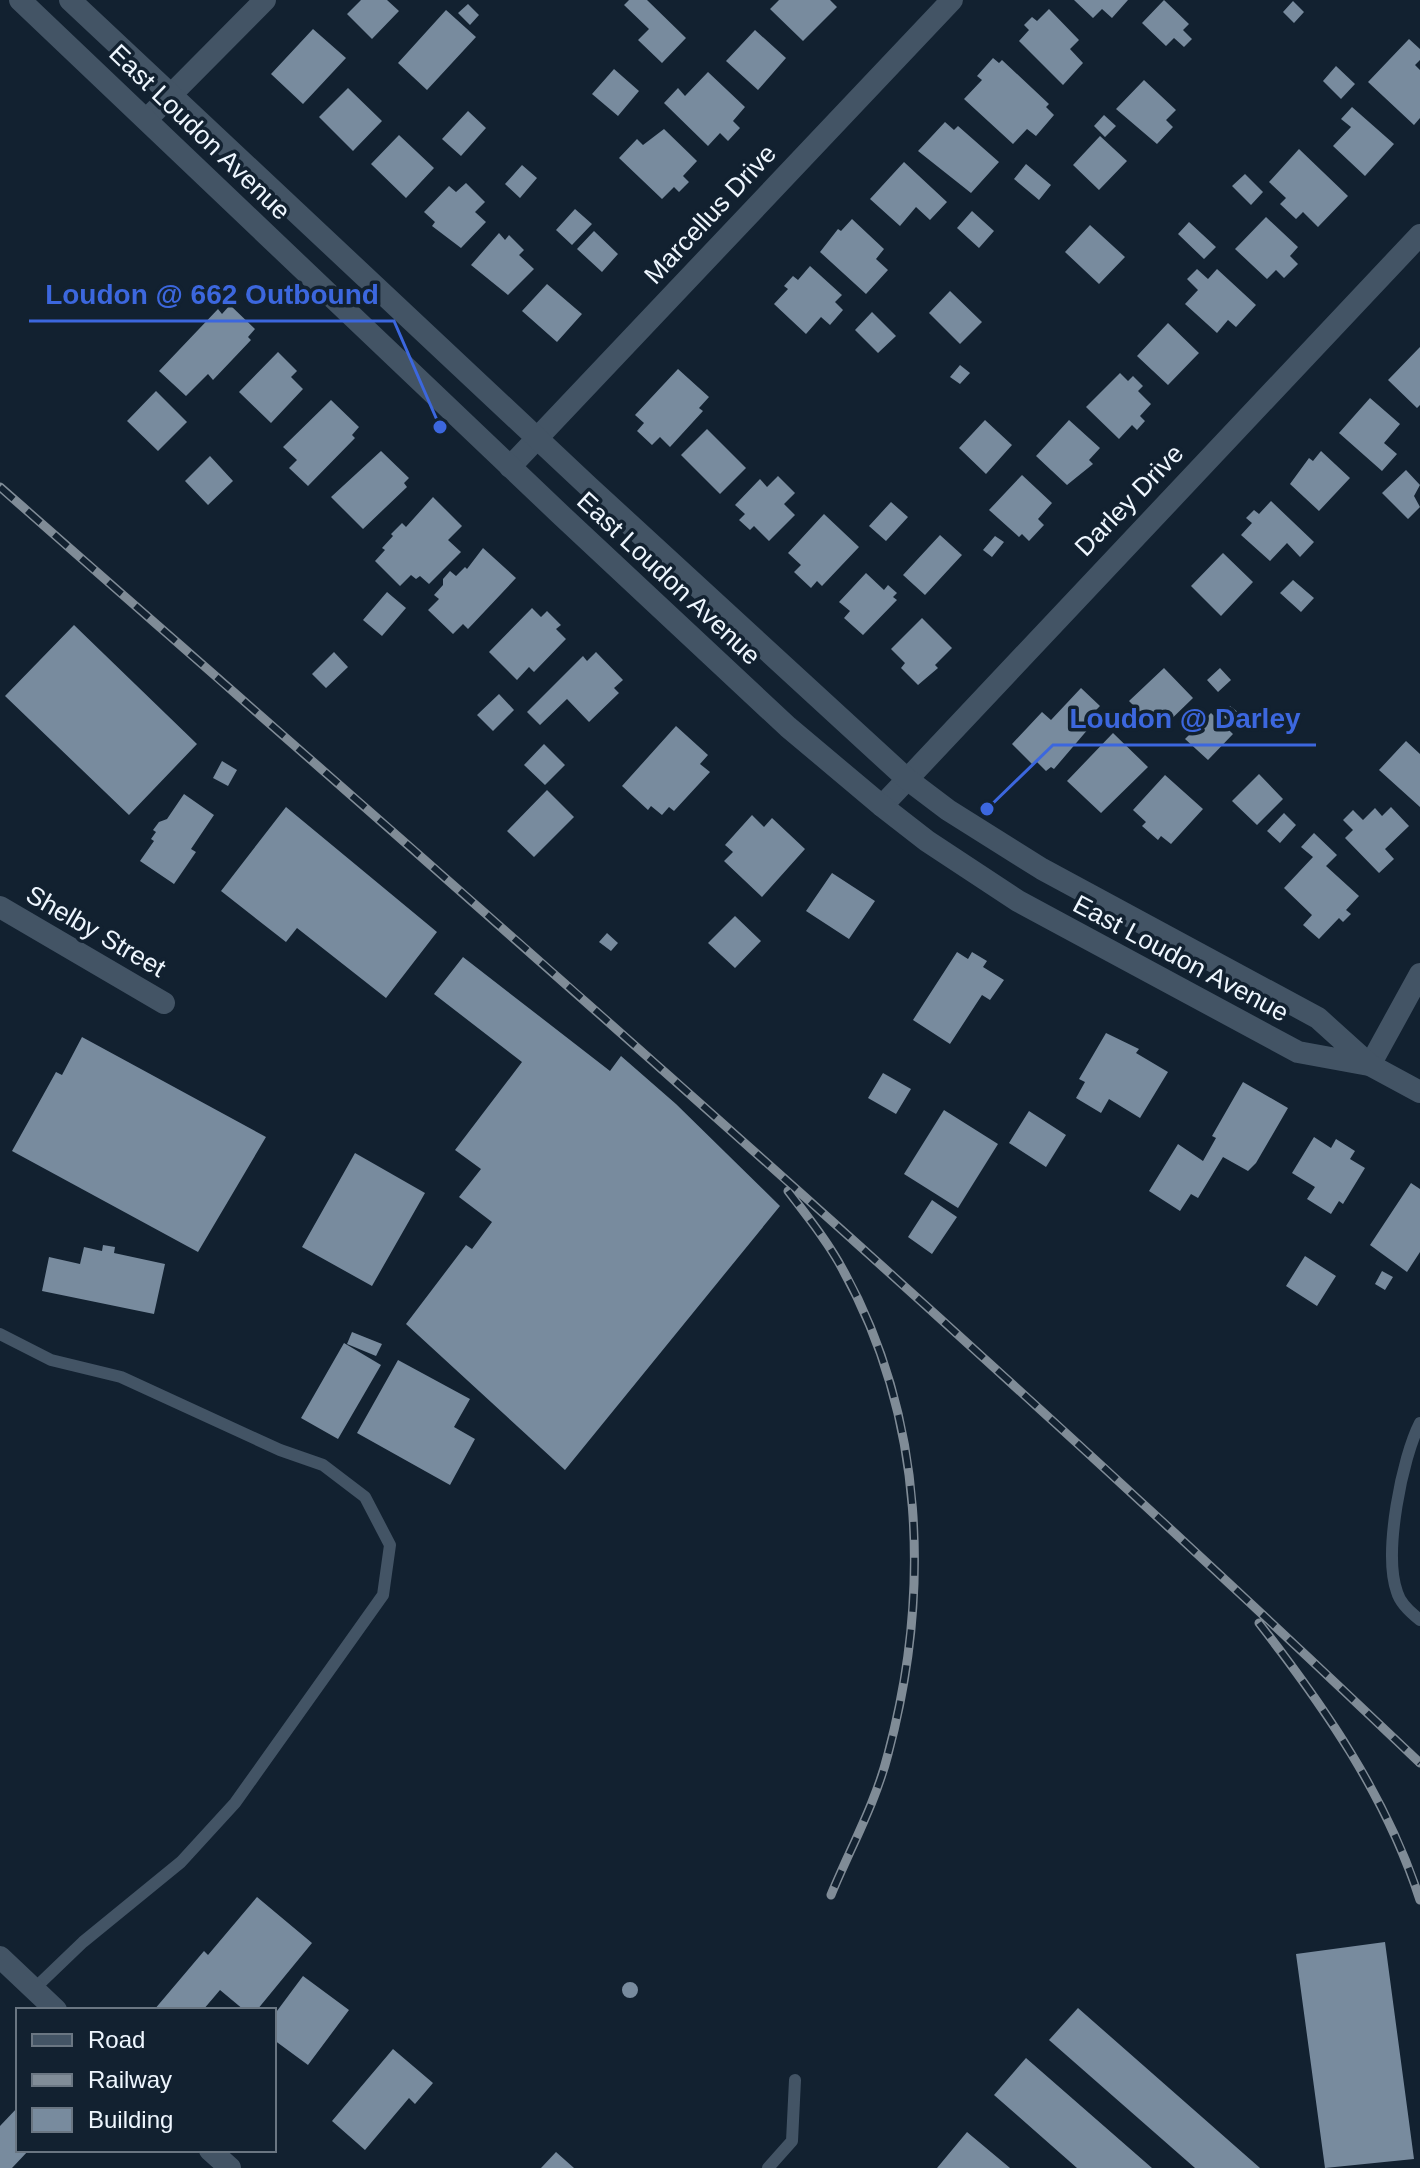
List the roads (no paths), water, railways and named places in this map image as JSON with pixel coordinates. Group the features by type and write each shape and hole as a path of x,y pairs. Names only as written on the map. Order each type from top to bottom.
{"main road":[{"name":"East Loudon Avenue","path":"20,0 788,727 882,806 927,841 1018,901 1298,1052 1370,1065"},
{"name":"East Loudon Avenue","path":"70,0 537,438 907,779 948,810 1042,869 1318,1018 1370,1065 1420,1092"},
{"path":"147,119 265,0"},
{"name":"Marcellus Drive","path":"510,467 952,0"},
{"name":"Darley Drive","path":"882,806 1420,235"},
{"name":"Shelby Street","path":"0,907 164,1003"},
{"path":"1370,1065 1420,974"},
{"path":"0,1957 54,2008"},
{"path":"212,2152 230,2168"}],"lane":[{"path":"0,1334 51,1360 121,1377 280,1450 323,1465 365,1497 390,1545 383,1595 235,1803 181,1862 83,1942 34,1989"},
{"path":"1420,1423 1409,1443 1402,1472 1393,1566 1397,1593 1420,1620"},
{"path":"768,2168 792,2141 795,2080"}],"railway":[{"path":"0,487 894,1277 1071,1437 1420,1763"},
{"path":"788,1191 837,1260 870,1327 891,1386 905,1446 912,1508 914,1570 911,1632 902,1693 877,1790 831,1895"},
{"path":"1259,1623 1308,1688 1372,1789 1420,1900"}],"place":[{"name":"Loudon @ 662 Outbound","path":"440,427"},
{"name":"Loudon @ Darley","path":"987,809"}]}
